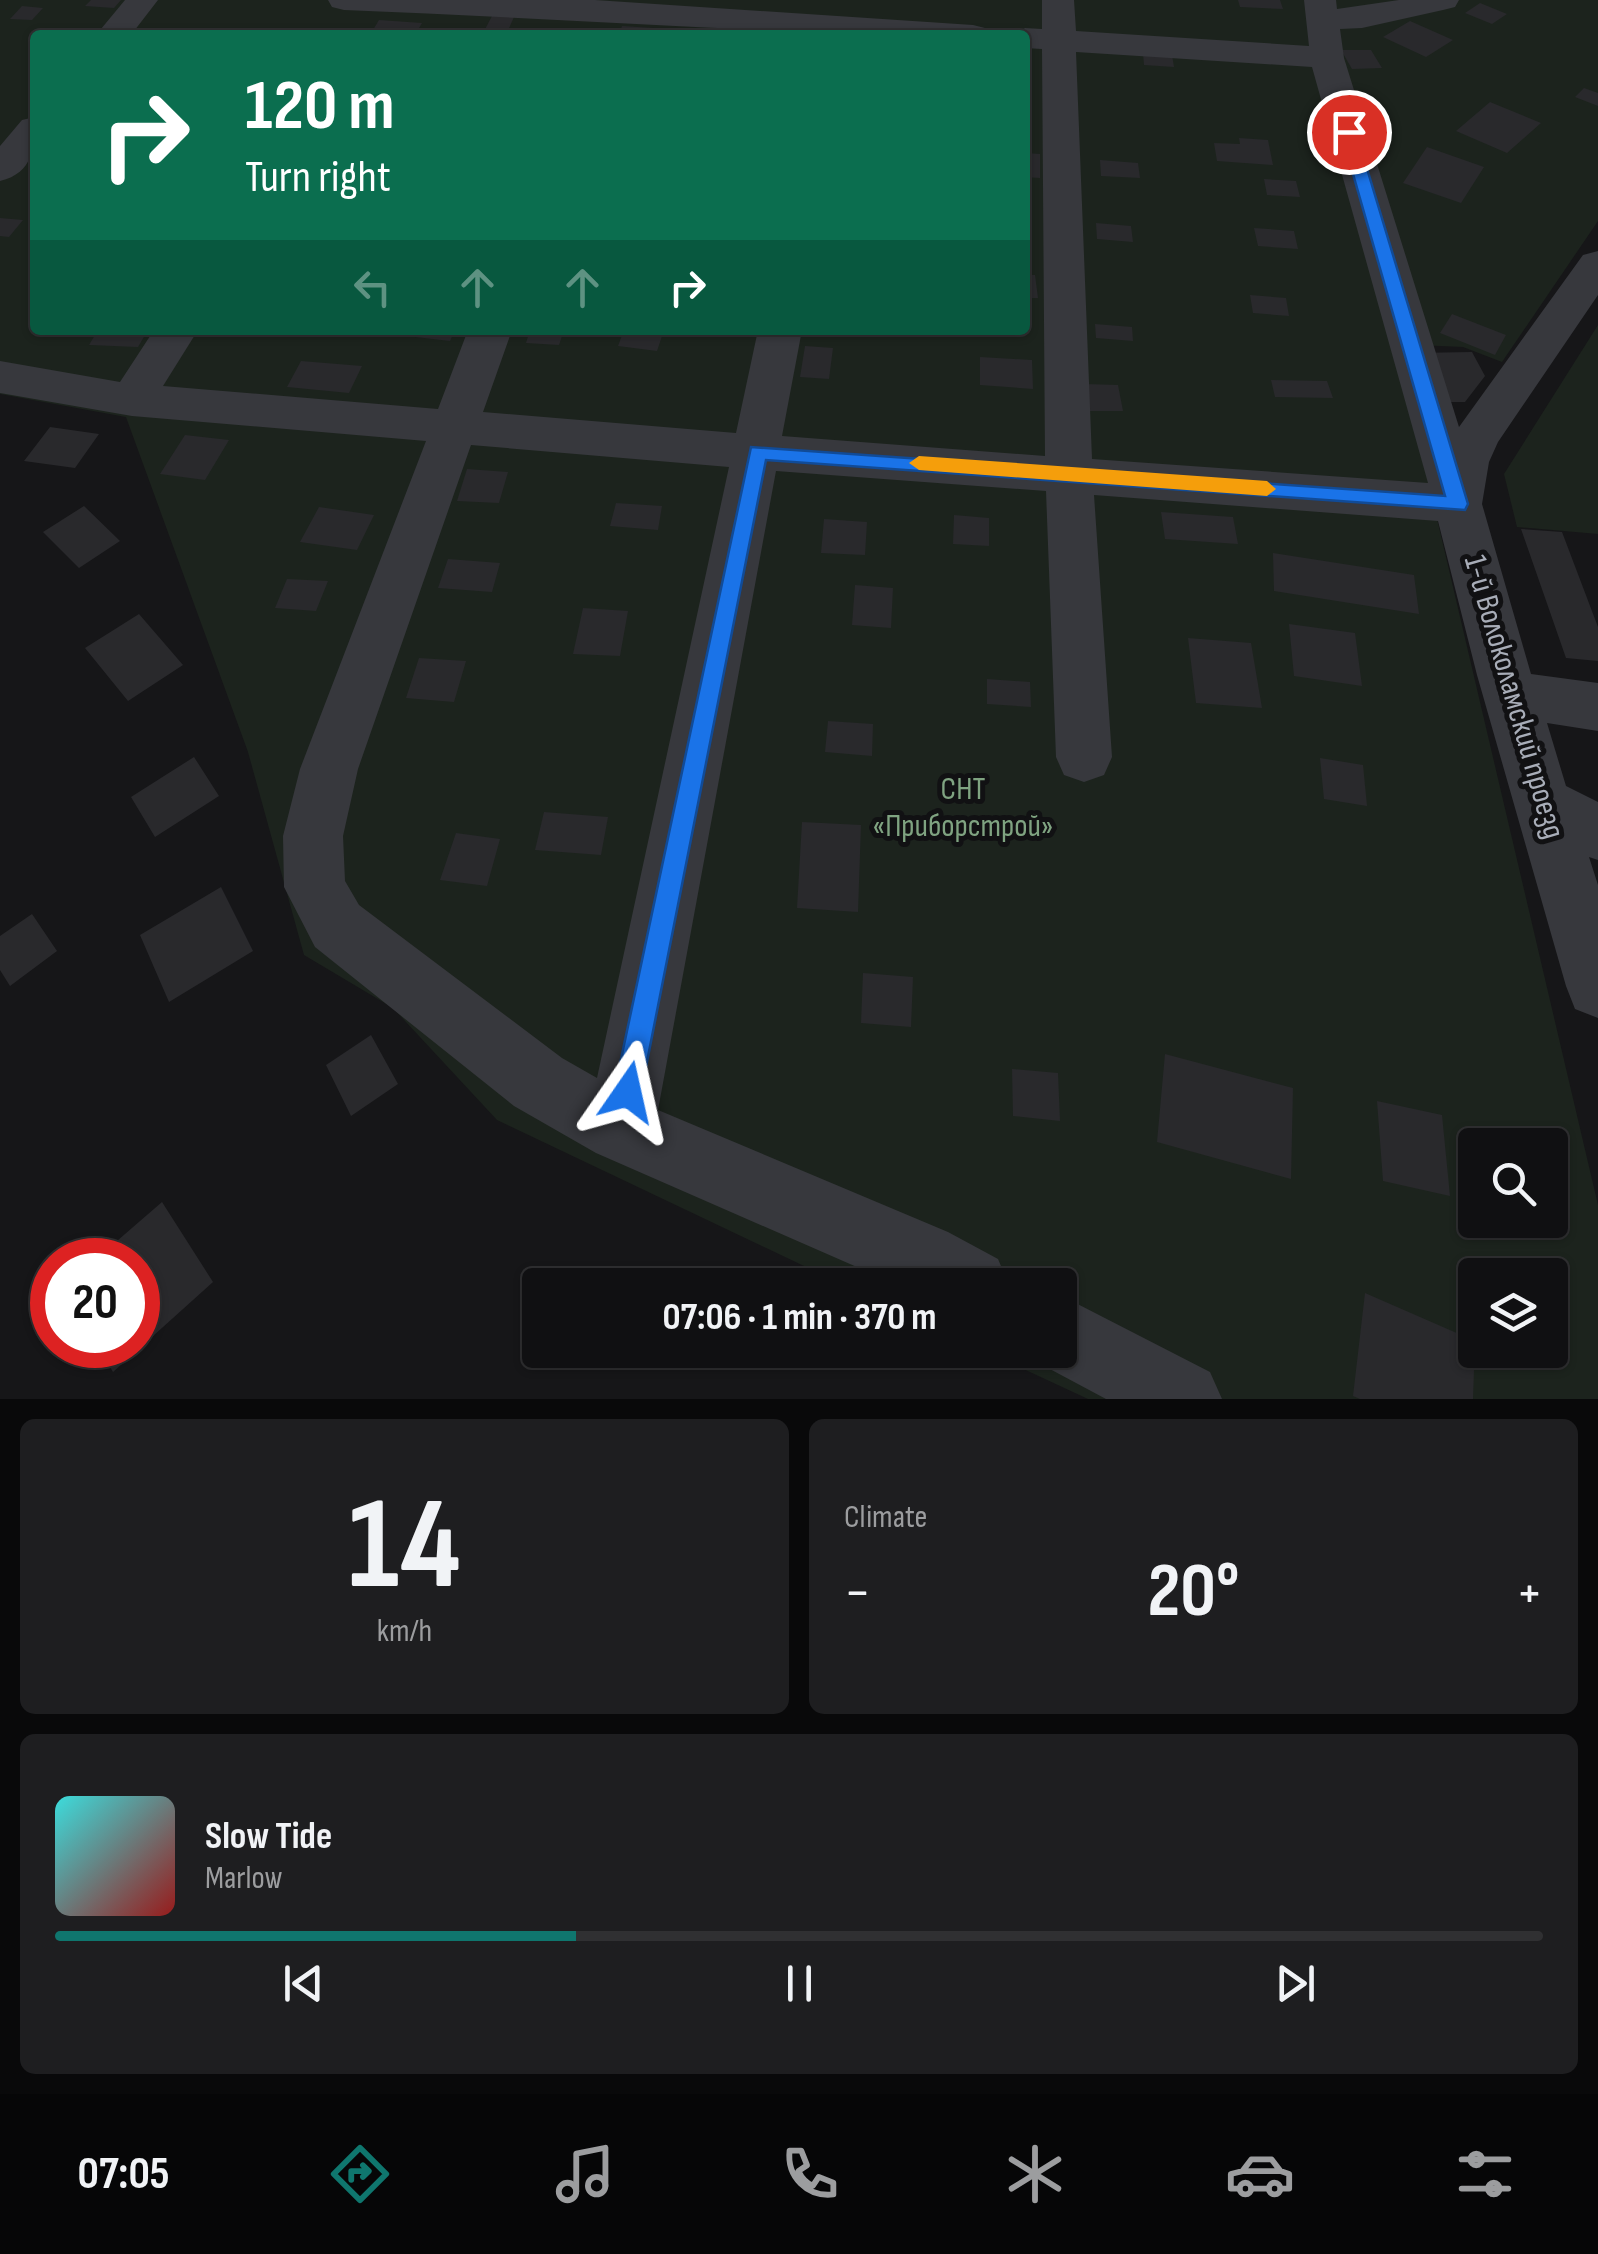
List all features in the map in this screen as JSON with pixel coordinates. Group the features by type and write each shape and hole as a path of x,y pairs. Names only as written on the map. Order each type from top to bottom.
{"street":[{"path":"117,30 142,0"},
{"path":"344,0 597,15 836,21 924,30"},
{"path":"1084,757 1047,26 1323,26 1442,0"},
{"path":"365,30 383,1"},
{"path":"0,377 132,400 1458,504 1323,26"},
{"path":"0,170 30,134"},
{"name":"1-й Волоколамский проезд","path":"1598,264 1477,436 1465,462 1458,504 1598,986"},
{"path":"132,400 173,335"},
{"path":"488,335 329,768 312,836 315,887 337,926 538,1082 620,1129 941,1268"},
{"path":"620,1129 779,335"},
{"path":"1511,695 1598,707"},
{"path":"1545,804 1598,833"},
{"path":"1077,1342 1182,1399"}],"green space":[{"name":"СНТ «Приборстрой»","path":"0,0 1598,0 1598,221 1502,362 1463,347 1396,344 1598,1205 1598,1399 1088,1399 1022,1368 1077,1368 1077,1268 808,1268 497,1120 393,1008 304,955 248,752 126,417 0,394"},
{"path":"1598,325 1598,534 1517,527 1504,474"}],"building":[{"path":"91,0 121,0 114,8 85,6"},
{"path":"1238,0 1280,0 1283,9 1240,7"},
{"path":"1480,3 1507,14 1492,24 1465,13"},
{"path":"22,6 43,8 32,20 10,19"},
{"path":"492,16 514,17 508,30 485,30"},
{"path":"379,20 422,23 418,30 373,30"},
{"path":"1410,21 1453,40 1426,57 1383,37"},
{"path":"622,26 654,28 653,30 621,30"},
{"path":"1341,50 1371,50 1382,68 1352,69"},
{"path":"1143,53 1172,55 1174,67 1144,65"},
{"path":"1584,88 1598,93 1598,106 1575,97"},
{"path":"1490,102 1541,123 1507,153 1456,131"},
{"path":"1239,138 1268,140 1273,165 1217,161 1214,143 1240,144"},
{"path":"1427,147 1484,167 1461,203 1403,183"},
{"path":"1030,153 1040,154 1040,178 1030,177"},
{"path":"1100,160 1138,163 1140,178 1101,176"},
{"path":"1264,179 1296,181 1300,197 1267,195"},
{"path":"0,218 23,220 9,237 0,236"},
{"path":"1096,223 1131,226 1133,242 1097,239"},
{"path":"1254,228 1294,231 1298,249 1258,246"},
{"path":"1030,275 1035,275 1038,298 1030,298"},
{"path":"1250,295 1286,298 1289,316 1253,313"},
{"path":"1452,314 1506,335 1495,355 1440,333"},
{"path":"1095,324 1132,327 1133,341 1096,338"},
{"path":"95,335 145,335 138,347 89,345"},
{"path":"398,335 453,335 450,341"},
{"path":"528,335 562,335 559,345 526,343"},
{"path":"622,335 662,335 657,351 618,346"},
{"path":"805,346 833,348 829,379 800,377"},
{"path":"1472,352 1485,376 1465,402 1434,402 1415,353"},
{"path":"980,357 1032,360 1033,389 980,385"},
{"path":"301,361 362,366 349,393 287,387"},
{"path":"1271,380 1327,381 1333,398 1275,397"},
{"path":"1085,384 1118,385 1123,411 1089,411"},
{"path":"50,427 99,434 75,468 24,461"},
{"path":"185,435 229,440 205,480 160,474"},
{"path":"467,469 508,472 499,503 457,501"},
{"path":"616,503 662,506 658,530 610,526"},
{"path":"84,506 120,541 79,568 43,532"},
{"path":"319,507 374,515 357,550 300,542"},
{"path":"1161,512 1233,517 1238,544 1165,539"},
{"path":"954,515 989,518 989,546 953,544"},
{"path":"824,519 867,522 865,555 821,553"},
{"path":"1521,529 1562,532 1598,627 1598,661 1566,658"},
{"path":"1273,553 1414,575 1419,614 1274,591"},
{"path":"448,559 500,563 492,592 438,588"},
{"path":"287,579 328,581 316,611 275,608"},
{"path":"855,585 893,588 891,628 852,625"},
{"path":"583,608 628,611 620,656 573,654"},
{"path":"139,614 183,665 128,701 85,648"},
{"path":"1289,624 1355,633 1362,686 1294,676"},
{"path":"1188,638 1251,643 1262,708 1196,703"},
{"path":"419,658 466,661 454,702 406,698"},
{"path":"987,679 1030,682 1031,707 987,704"},
{"path":"828,721 873,724 872,756 825,752"},
{"path":"194,757 219,796 155,837 131,797"},
{"path":"1320,758 1363,765 1367,806 1324,799"},
{"path":"544,812 608,817 601,855 535,850"},
{"path":"802,822 861,825 858,912 797,908"},
{"path":"456,833 500,839 487,886 440,880"},
{"path":"221,887 253,951 169,1002 140,935"},
{"path":"32,914 57,951 10,986 0,970 0,936"},
{"path":"863,973 913,977 911,1027 861,1023"},
{"path":"371,1035 398,1084 351,1116 326,1065"},
{"path":"1165,1054 1293,1088 1291,1179 1157,1142"},
{"path":"1012,1069 1058,1073 1060,1121 1013,1116"},
{"path":"1377,1101 1442,1115 1450,1196 1383,1181"},
{"path":"162,1202 213,1282 160,1330 160,1238 120,1238"},
{"path":"1365,1293 1458,1334 1458,1368 1474,1368 1473,1399 1353,1396"}],"slow traffic":[{"path":"919,463 1267,489"}],"route":[{"path":"628,1092 758,452 1458,504 1349,132"}]}
